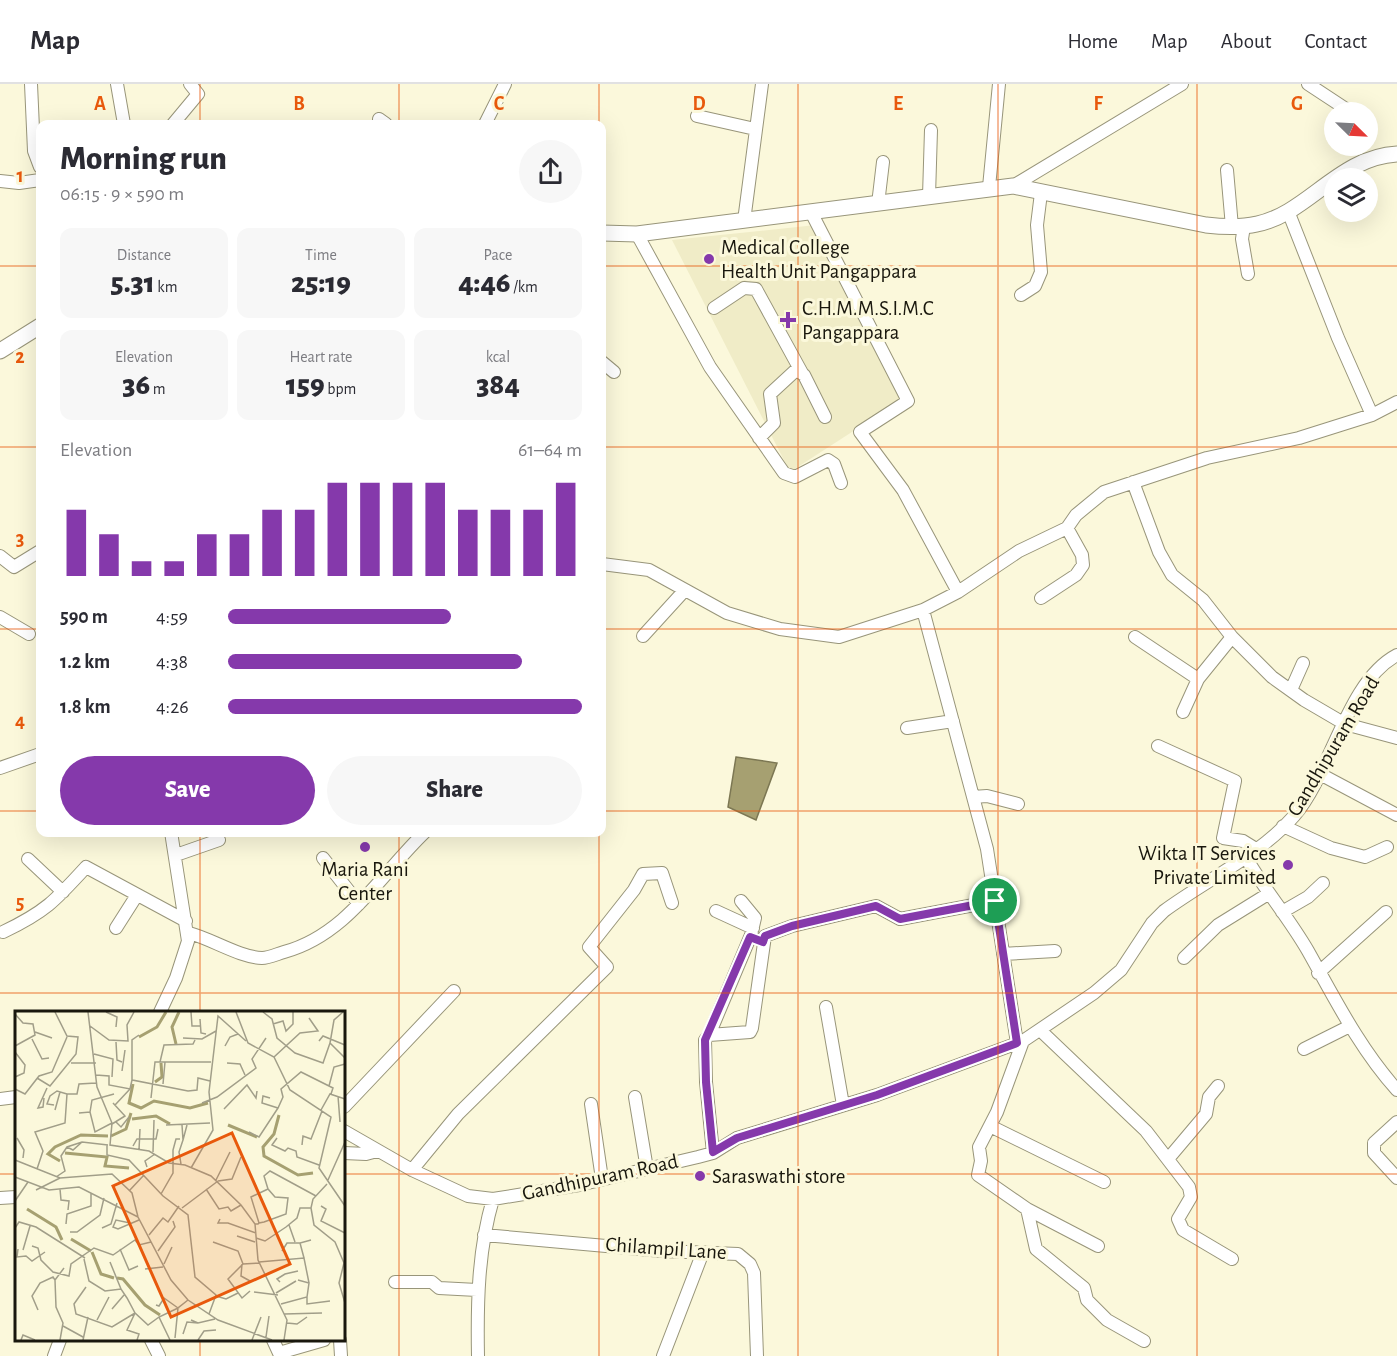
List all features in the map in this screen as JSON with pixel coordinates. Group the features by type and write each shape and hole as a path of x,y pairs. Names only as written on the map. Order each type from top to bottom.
{"main road":[{"path":"606,233 637,234 878,204 989,187 1013,186 1206,225 1238,227 1259,224 1288,211 1358,164 1397,154"},
{"path":"0,351 36,328"}],"street":[{"path":"31,84 36,156"},
{"path":"117,84 123,120"},
{"path":"176,120 198,94 190,84"},
{"path":"487,120 505,84"},
{"path":"744,221 762,84"},
{"path":"1013,186 1182,84"},
{"path":"1308,84 1335,102"},
{"path":"989,187 1001,85"},
{"path":"697,117 755,129"},
{"path":"929,196 932,130"},
{"path":"878,204 883,162"},
{"path":"1227,170 1248,274"},
{"path":"0,181 19,183 36,181"},
{"path":"1021,295 1035,286 1041,272 1037,225 1041,192"},
{"path":"1288,211 1338,338 1372,415"},
{"path":"811,212 908,401 860,432 903,490 958,592"},
{"path":"637,234 711,367 785,475 795,477 828,460 834,464 841,483"},
{"path":"714,308 744,288 756,289 825,417"},
{"path":"606,365 614,372"},
{"path":"759,438 774,423 769,400 772,392 791,373 796,370 802,373"},
{"path":"606,565 649,570 727,613 748,620 780,629 839,637 923,610 958,592 1019,551 1067,528 1076,514 1104,492 1207,459 1299,438 1372,415 1397,402"},
{"path":"1133,482 1159,552 1172,575 1203,600 1232,637 1272,677 1345,724 1397,738"},
{"path":"1041,598 1076,575 1083,565 1082,555 1067,528"},
{"path":"2,562 14,567 36,553"},
{"path":"643,636 684,591"},
{"path":"923,610 987,849 1003,954 1020,1042 990,1126 979,1147 981,1161 978,1175 1027,1209 1098,1246"},
{"path":"0,617 29,634"},
{"path":"1135,637 1198,678"},
{"path":"1182,712 1198,678 1232,637"},
{"name":"Gandhipuram Road","path":"345,1132 412,1170 468,1196 493,1199 602,1179 713,1152 737,1138 877,1095 1020,1042 1041,1031 1094,993 1121,970 1152,923 1164,910 1250,853 1295,815 1320,774 1358,695 1373,673 1397,656"},
{"path":"1291,690 1303,663"},
{"path":"907,728 953,721"},
{"path":"1158,746 1235,781 1223,838 1243,841 1268,894 1309,953 1318,973 1350,1026 1397,1090"},
{"path":"0,768 36,755"},
{"path":"1320,774 1397,815"},
{"path":"973,797 987,796 1018,804"},
{"path":"1283,826 1331,848 1365,857 1387,847"},
{"path":"160,1011 179,970 187,927 172,837"},
{"path":"3,932 36,916 86,867 232,951 264,958 317,940 340,925 420,837"},
{"path":"176,855 219,840"},
{"path":"323,858 359,904"},
{"path":"28,859 63,892"},
{"path":"412,1170 458,1114 607,967 589,947 634,890 643,874 662,873 672,903"},
{"path":"1282,912 1308,897 1323,883"},
{"path":"1184,958 1218,926 1268,894"},
{"path":"116,928 137,895"},
{"path":"713,1152 704,1048 752,932 755,918 741,901"},
{"path":"709,1035 750,1032 765,936 792,926 876,906 900,919 995,901"},
{"path":"716,911 752,932 763,942"},
{"path":"1318,973 1386,912"},
{"path":"1003,954 1055,951"},
{"path":"345,1106 454,991"},
{"path":"826,1007 843,1105"},
{"path":"1304,1050 1350,1026"},
{"path":"1041,1031 1146,1131 1189,1187 1191,1197 1178,1219 1183,1230 1232,1259"},
{"path":"1168,1159 1206,1114 1209,1097 1218,1086"},
{"path":"0,1099 15,1097"},
{"path":"635,1097 647,1169"},
{"path":"591,1104 602,1179"},
{"path":"1397,1122 1374,1143 1374,1152 1397,1178"},
{"path":"990,1126 1104,1182"},
{"path":"345,1153 366,1154 377,1150"},
{"path":"0,1198 15,1197"},
{"path":"478,1356 477,1290 484,1234 493,1199"},
{"path":"1027,1209 1036,1249 1084,1288 1087,1300 1107,1320 1144,1341"},
{"name":"Chilampil Lane","path":"484,1234 662,1251 738,1254 750,1264 755,1280 757,1356"},
{"path":"663,1356 703,1252"},
{"path":"395,1282 432,1282 440,1288 477,1290"},
{"path":"54,1356 60,1341"},
{"path":"152,1341 159,1356"},
{"path":"273,1341 279,1353 321,1341"}],"shaded area":[{"name":"C.H.M.M.S.I.M.C Pangappara","path":"816,225 903,399 790,472 672,240"},
{"path":"736,757 777,763 756,820 728,807"}],"place":[{"name":"Medical College Health Unit Pangappara","path":"709,259"},
{"name":"C.H.M.M.S.I.M.C Pangappara","path":"788,320"},
{"name":"Maria Rani Center","path":"365,847"},
{"name":"Wikta IT Services Private Limited","path":"1288,865"},
{"name":"Saraswathi store","path":"700,1176"}],"route":[{"path":"995,901 1017,1043 877,1095 737,1138 713,1152 706,1082 705,1040 750,937 763,942 765,936 792,926 876,906 900,919 995,901"}]}
